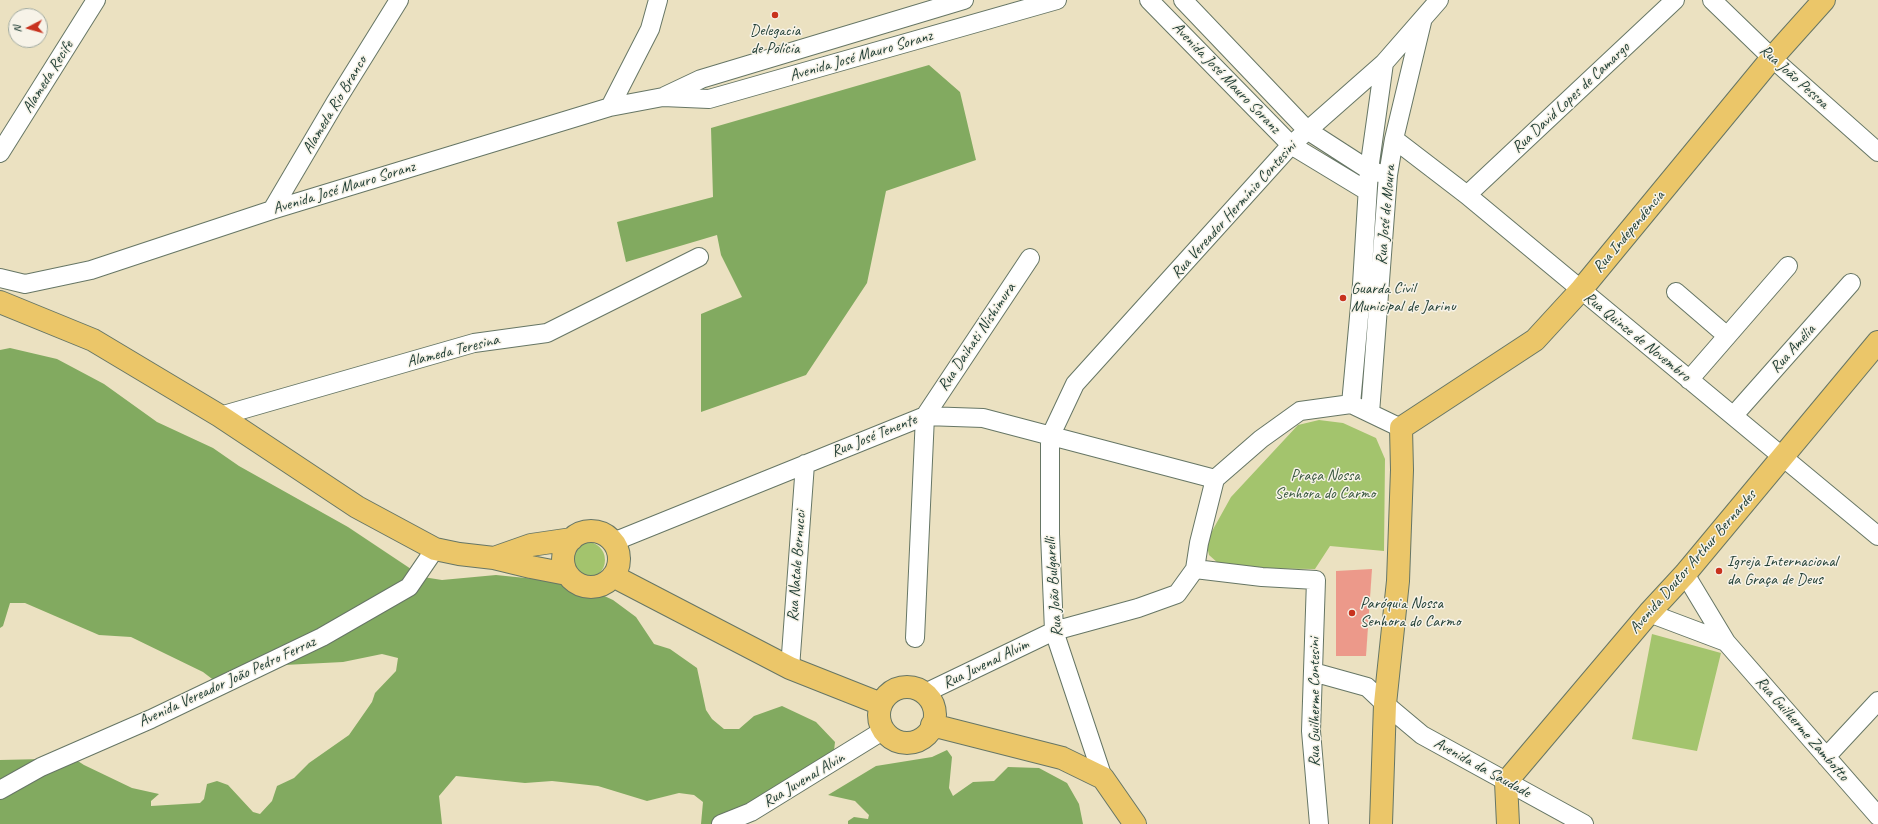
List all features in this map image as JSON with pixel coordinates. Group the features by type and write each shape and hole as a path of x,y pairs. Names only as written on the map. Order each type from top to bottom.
{"main road":[{"name":"Rua Independência","path":"1401,428 1535,340 1580,291 1772,58 1824,0"},
{"path":"0,302 93,340 220,416 357,507 435,549 459,554 494,558 531,568 567,574"},
{"name":"Avenida Doutor Arthur Bernardes","path":"1506,782 1649,613 1685,574 1878,342"},
{"path":"1381,824 1385,704 1398,582 1402,470 1401,428"},
{"path":"494,558 531,545 572,539 580,534 598,532 613,542 617,550 619,559 618,568 614,576 599,586 590,587 573,581 567,574 564,565 564,556 572,539"},
{"path":"614,576 790,668 882,704"},
{"path":"900,688 918,689 925,693 931,700 935,718 926,735 918,740 909,742 900,742 891,737 884,730 880,713 882,704 886,697 893,691 900,688"},
{"path":"932,725 1062,758 1103,778 1135,824"},
{"path":"1506,782 1508,824"}],"street":[{"name":"Alameda Recife","path":"0,153 96,0"},
{"name":"Alameda Rio Branco","path":"272,210 335,103 399,0"},
{"path":"610,107 650,29 658,0"},
{"name":"Avenida José Mauro Soranz","path":"663,97 701,79 964,0"},
{"name":"Avenida José Mauro Soranz","path":"0,278 25,284 91,270 272,210 610,107 663,97 709,99 1057,0"},
{"name":"Avenida José Mauro Soranz","path":"1149,0 1291,145 1367,191"},
{"name":"Avenida José Mauro Soranz","path":"1183,0 1307,130 1369,170 1388,175"},
{"name":"Rua Vereador Hermínio Contesini","path":"1050,436 1075,384 1291,145 1384,63 1439,0"},
{"name":"Rua David Lopes de Camargo","path":"1467,195 1675,0"},
{"name":"Rua João Pessoa","path":"1712,0 1772,58 1878,152"},
{"name":"Rua José de Moura","path":"1370,413 1388,175 1394,139 1422,21"},
{"name":"Rua José de Moura","path":"1351,404 1362,284 1369,170 1384,63"},
{"name":"Rua Quinze de Novembro","path":"1394,139 1467,195 1580,291 1734,416 1878,536"},
{"name":"Alameda Teresina","path":"220,416 474,343 548,333 699,257"},
{"name":"Rua Daihati Nishimura","path":"924,416 1030,258"},
{"path":"1689,380 1726,335 1788,266"},
{"name":"Rua Amélia","path":"1734,416 1852,283"},
{"path":"1362,284 1380,288"},
{"path":"1676,292 1726,335"},
{"path":"1195,569 1199,543 1215,479 1261,439 1300,411 1351,404 1401,428"},
{"path":"915,638 924,416"},
{"name":"Rua José Tenente","path":"613,542 924,416 983,418 1215,479"},
{"name":"Rua João Bulgarelli","path":"1050,436 1050,534 1054,631 1103,778"},
{"name":"Rua Natale Bernucci","path":"790,668 804,464"},
{"name":"Avenida Vereador João Pedro Ferraz","path":"0,790 41,767 151,719 322,637 409,587 435,549"},
{"name":"Rua Juvenal Alvim","path":"925,693 1054,631 1138,608 1177,594 1195,569"},
{"name":"Rua Guilherme Contesini","path":"1195,569 1252,576 1316,580 1312,731 1319,824"},
{"name":"Rua Guilherme Zambotto","path":"1685,574 1726,642 1878,816"},
{"name":"Rua Guilherme Zambotto","path":"1649,613 1726,642"},
{"name":"Avenida da Saudade","path":"1313,672 1367,687 1422,735 1584,824"},
{"path":"1826,757 1878,701"},
{"name":"Rua Juvenal Alvin","path":"721,824 751,812 884,730"}],"green space":[{"path":"929,65 960,92 976,160 886,191 867,283 806,375 701,412 701,314 742,297 721,255 717,235 626,262 617,222 713,197 711,128"},
{"path":"10,348 57,359 104,384 157,422 213,448 239,466 348,527 423,577 442,580 496,575 555,581 589,589 613,600 636,617 654,644 670,649 697,668 706,710 712,719 724,729 739,729 754,716 782,706 816,722 835,742 834,751 743,824 701,824 703,802 694,795 679,793 647,801 598,786 552,781 525,783 456,776 439,796 442,824 0,824 0,760 43,759 64,752 84,765 132,788 159,794 151,801 151,806 200,803 204,799 207,784 217,781 228,785 253,812 260,814 272,801 277,786 294,778 309,763 349,735 372,702 375,693 396,671 398,658 382,654 343,662 284,665 224,688 203,672 131,637 99,635 25,603 10,603 3,626 0,628 0,350"},
{"name":"Praça Nossa Senhora do Carmo","path":"1319,420 1343,423 1376,438 1385,459 1384,551 1330,546 1315,569 1232,568 1218,563 1209,555 1206,542 1231,497 1298,425"},
{"path":"591,542 600,547 604,553 604,567 600,573 591,578 583,578 574,573 570,567 569,556 574,547 580,543"},
{"path":"1652,634 1721,653 1697,751 1632,739"},
{"path":"947,750 952,757 949,788 953,796 973,782 994,781 1008,767 1039,768 1067,783 1079,804 1083,824 848,824 848,821 854,817 868,819 869,815 855,801 828,795 876,766 932,757"}],"building":[{"name":"Paróquia Nossa Senhora do Carmo","path":"1372,569 1366,656 1336,656 1336,571"}],"place":[{"name":"Delegacia de Polícia","path":"775,15"},
{"name":"Guarda Civil Municipal de Jarinu","path":"1343,298"},
{"name":"Igreja Internacional da Graça de Deus","path":"1719,571"},
{"name":"Paróquia Nossa Senhora do Carmo","path":"1352,613"}]}
